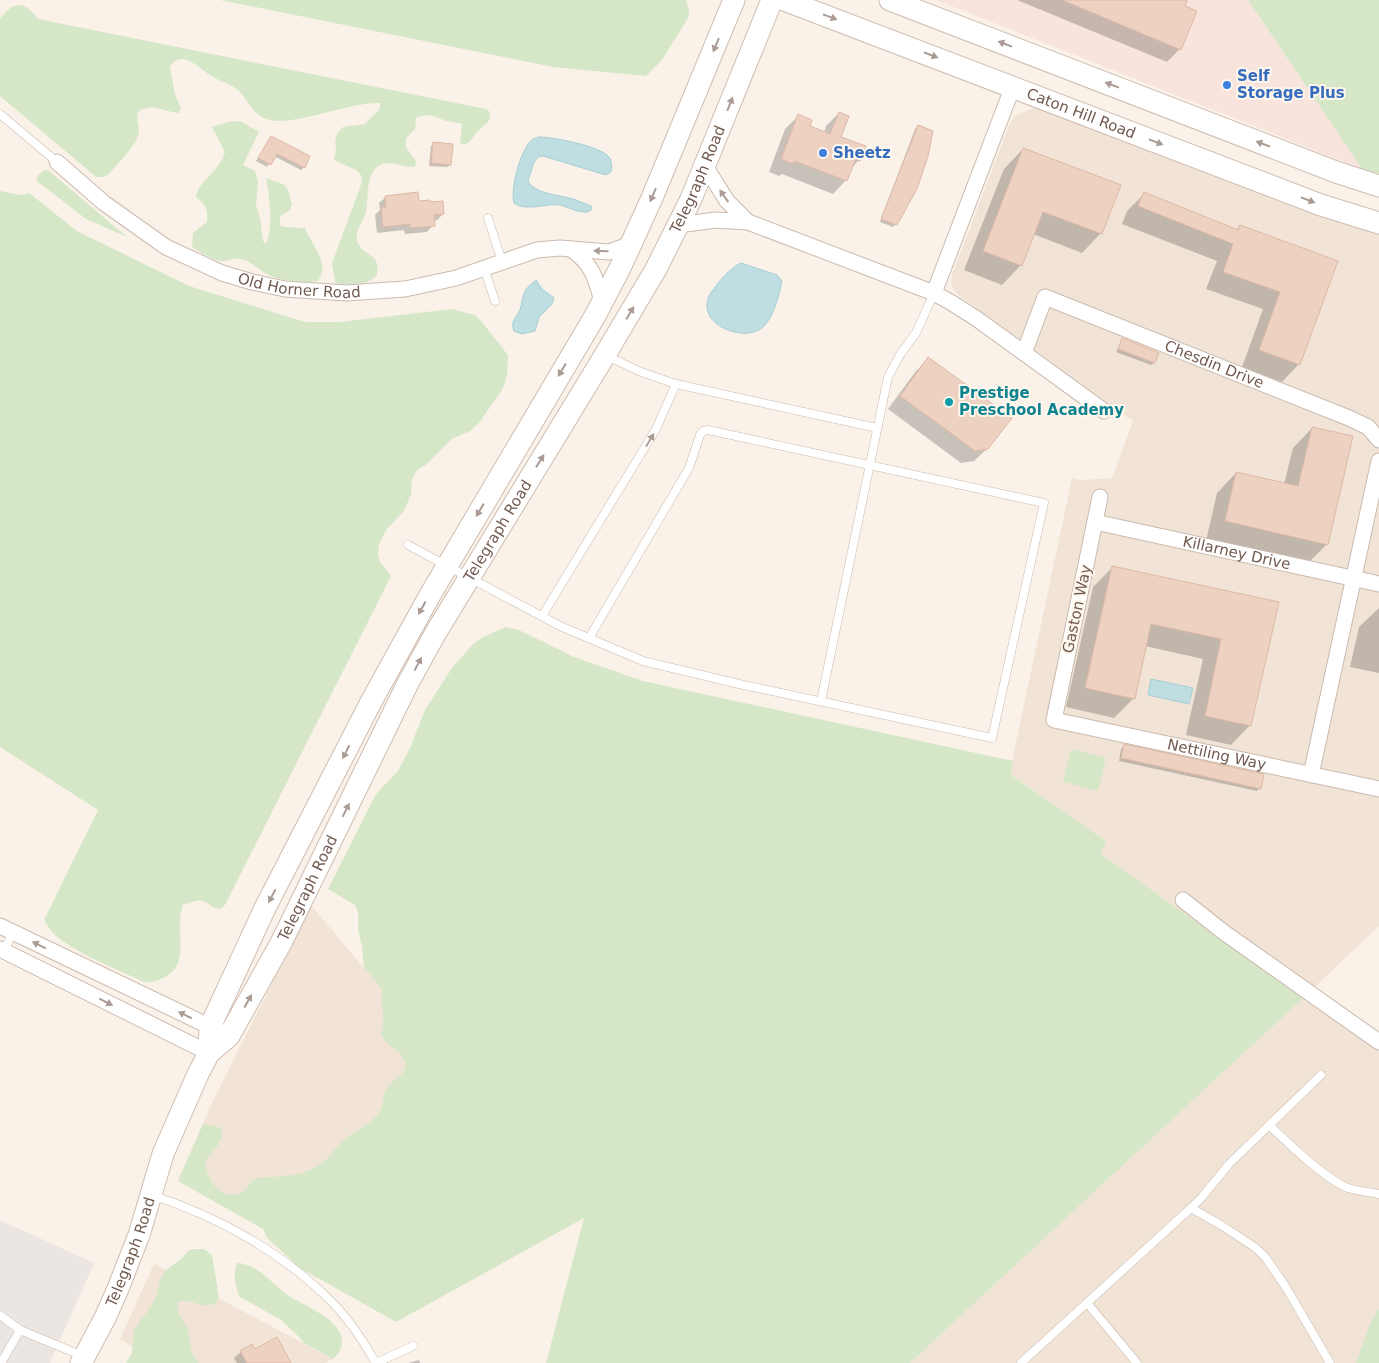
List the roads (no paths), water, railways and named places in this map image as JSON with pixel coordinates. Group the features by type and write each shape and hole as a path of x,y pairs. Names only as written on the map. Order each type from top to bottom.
{"main road":[{"name":"Telegraph Road","path":"209,1053 210,1027 265,908 372,700 447,566 580,342 631,244 734,0"},
{"name":"Telegraph Road","path":"83,1360 117,1291 139,1235 166,1146 209,1053 229,1036 281,943 408,683 468,577 656,269 704,166 772,0"},
{"name":"Caton Hill Road","path":"784,0 1322,205 1379,223"},
{"path":"890,0 1327,168 1379,186"},
{"path":"580,342 605,355"}],"street":[{"path":"934,293 1013,86"},
{"name":"Old Horner Road","path":"57,162 104,203 166,247 210,268 252,282 311,292 366,293 420,286 484,268 537,250 560,248 609,252 631,244"},
{"path":"704,166 724,198 748,222"},
{"path":"678,225 716,220 748,222 934,293 952,303 1104,411"},
{"path":"570,249 581,256 590,268 597,282 602,302"},
{"name":"Chesdin Drive","path":"1024,353 1045,296 1350,418 1368,427 1379,440"},
{"path":"1311,775 1379,461"},
{"name":"Gaston Way","path":"1054,720 1100,497"},
{"name":"Killarney Drive","path":"1095,522 1379,584"},
{"name":"Nettiling Way","path":"1054,720 1379,789"},
{"path":"1183,900 1222,931 1379,1042"},
{"path":"6,929 84,979 209,1053"},
{"path":"2,950 84,979 229,1036"}],"lane":[{"path":"0,114 57,162"},
{"path":"488,218 502,262"},
{"path":"484,268 495,301"},
{"path":"821,701 888,377 901,353 916,333 934,293"},
{"path":"605,355 641,372 676,384 878,428"},
{"path":"542,616 656,429 676,384"},
{"path":"408,545 542,616 589,638 643,661 739,684 992,738 1044,503 708,430 703,431 689,468 589,638"},
{"path":"2,950 6,929"},
{"path":"1021,1363 1191,1208 1229,1164 1321,1075"},
{"path":"1269,1125 1334,1180 1346,1187 1379,1194"},
{"path":"150,1195 171,1201 221,1224 246,1237 292,1268 334,1305 349,1323 376,1363 413,1346"},
{"path":"1191,1208 1237,1235 1256,1248 1266,1258 1287,1289 1330,1363"},
{"path":"1087,1303 1137,1363"},
{"path":"0,1315 20,1330 83,1360"},
{"path":"1,1363 20,1330"}],"water":[{"path":"539,137 565,140 587,146 609,157 611,172 606,175 543,156 538,157 534,162 528,181 532,186 543,192 570,198 591,206 592,209 582,212 560,205 524,207 514,203 513,189 522,155 530,142"},
{"path":"741,263 777,275 782,281 776,306 767,323 755,331 746,333 726,329 717,324 710,317 707,309 709,297 718,283 726,274"},
{"path":"536,280 542,289 554,298 552,304 539,317 535,331 522,334 514,331 513,322 520,310 525,291"},
{"path":"1151,679 1193,688 1189,704 1148,695"}],"place":[{"name":"Self Storage Plus","path":"1227,85"},
{"name":"Sheetz","path":"823,153"},
{"name":"Prestige Preschool Academy","path":"949,402"}]}
